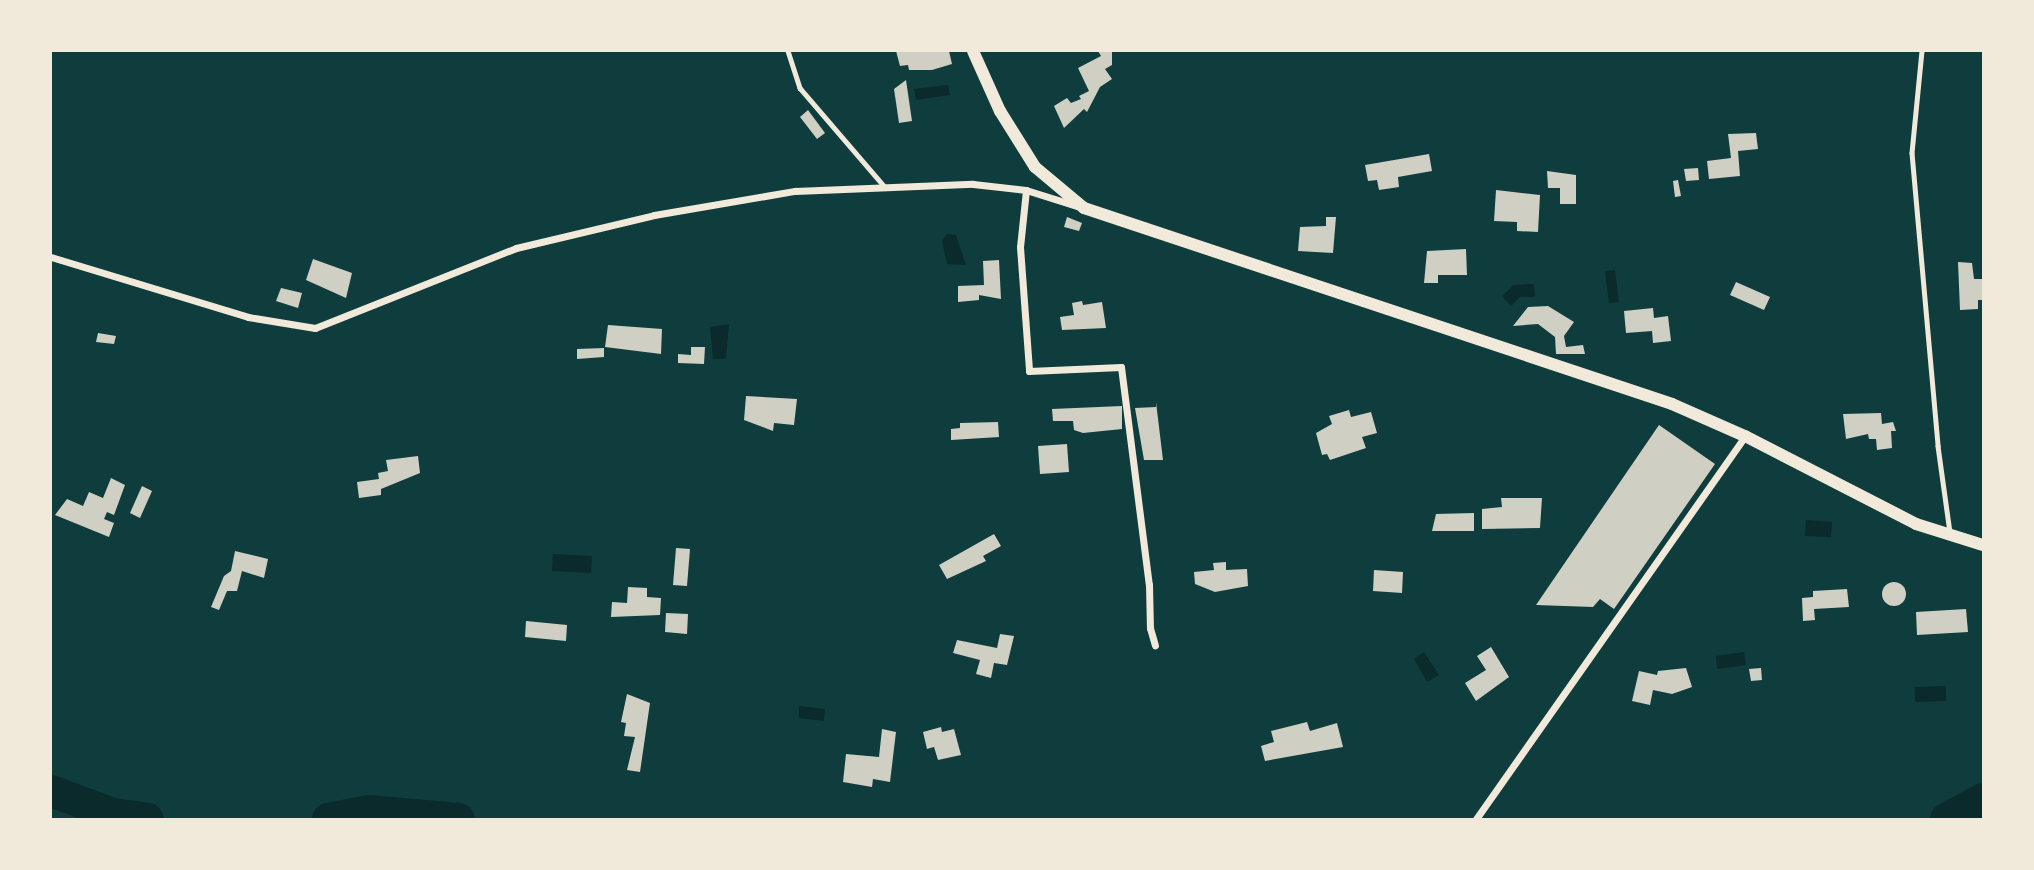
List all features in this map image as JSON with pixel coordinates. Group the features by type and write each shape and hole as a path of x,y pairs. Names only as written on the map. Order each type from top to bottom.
{"street":[{"path":"973,51 1000,111 1035,167 1084,208"},
{"path":"51,257 248,317 315,328 516,248 654,215 794,191 883,185 973,184 1026,190 1625,387 1745,436 1881,507 1951,536 1983,545"},
{"path":"1026,190 1020,247 1029,371 1121,367 1149,586 1150,628 1155,645"},
{"path":"1476,819 1745,436"}],"lane":[{"path":"788,51 800,88 883,185"},
{"path":"1922,51 1912,153 1936,433 1951,536"}],"water":[{"path":"948,85 950,95 916,100 914,89"},
{"path":"947,234 956,235 966,265 947,264 942,241"},
{"path":"1615,270 1619,302 1609,303 1605,271"},
{"path":"1534,284 1535,297 1520,297 1511,306 1502,296 1513,285"},
{"path":"729,324 726,359 713,359 710,327"},
{"path":"1806,520 1832,522 1831,537 1805,536"},
{"path":"553,554 592,556 591,573 552,571"},
{"path":"1424,652 1439,675 1427,682 1414,659"},
{"path":"1744,652 1746,665 1717,669 1716,656"},
{"path":"1946,686 1946,701 1915,702 1915,687"},
{"path":"799,706 825,709 824,721 799,718"}],"building":[{"path":"896,51 949,51 952,64 932,70 909,70 908,65 900,66"},
{"path":"1098,51 1112,51 1112,65 1105,69 1112,79 1100,87 1087,112 1084,109 1064,128 1054,106 1067,98 1071,103 1081,99 1079,96 1089,91 1078,68 1101,56"},
{"path":"906,80 912,121 899,123 894,89"},
{"path":"808,110 825,133 817,139 800,117"},
{"path":"1756,133 1758,149 1738,151 1740,176 1709,179 1707,161 1731,158 1728,134"},
{"path":"1429,154 1432,171 1398,177 1399,187 1379,190 1377,180 1368,181 1365,165"},
{"path":"1698,168 1699,180 1686,181 1684,169"},
{"path":"1547,171 1576,175 1576,204 1560,204 1560,188 1548,188"},
{"path":"1678,180 1681,196 1675,197 1673,181"},
{"path":"1496,190 1540,195 1538,232 1517,231 1517,222 1494,221"},
{"path":"1067,217 1082,223 1079,231 1064,227"},
{"path":"1326,217 1336,217 1333,253 1298,251 1300,227 1326,226"},
{"path":"1466,249 1467,275 1438,275 1438,283 1424,283 1427,251"},
{"path":"313,259 352,273 346,298 306,280"},
{"path":"999,260 1001,299 979,295 979,300 958,302 958,286 984,285 983,261"},
{"path":"1958,262 1972,263 1974,279 1983,279 1983,300 1978,300 1978,309 1960,310"},
{"path":"1736,282 1770,297 1764,310 1730,295"},
{"path":"281,288 302,293 298,308 276,301"},
{"path":"1082,301 1083,305 1102,302 1106,328 1062,330 1060,317 1074,315 1072,303"},
{"path":"1548,306 1574,322 1564,336 1566,347 1583,345 1585,354 1556,354 1555,337 1538,324 1513,326 1528,307"},
{"path":"1653,308 1654,318 1668,316 1671,341 1653,343 1652,331 1626,333 1624,311"},
{"path":"608,325 662,329 661,354 605,347"},
{"path":"98,333 116,336 114,344 96,342"},
{"path":"691,347 705,347 704,364 678,363 678,354 691,355"},
{"path":"604,348 604,357 577,359 577,349"},
{"path":"746,396 797,399 794,425 774,423 773,431 744,420"},
{"path":"1156,402 1163,460 1144,460 1135,408 1156,407"},
{"path":"1122,406 1122,429 1083,433 1074,430 1073,421 1053,421 1052,409"},
{"path":"1349,410 1351,417 1371,412 1377,433 1362,437 1366,448 1330,460 1327,454 1322,455 1316,433 1332,424 1329,416"},
{"path":"1881,413 1882,424 1893,422 1896,431 1891,431 1892,448 1877,450 1876,439 1869,439 1868,434 1846,439 1843,414"},
{"path":"998,422 999,437 951,440 951,429 960,428 960,423"},
{"path":"1659,425 1715,464 1614,609 1600,599 1593,607 1536,605"},
{"path":"1067,444 1069,472 1040,474 1038,446"},
{"path":"418,456 420,473 381,489 381,495 359,498 357,482 379,479 378,473 388,471 386,460"},
{"path":"111,478 125,485 114,515 107,512 104,519 114,523 109,537 55,515 67,499 83,506 89,492 103,498"},
{"path":"142,486 152,491 140,518 130,513"},
{"path":"1501,498 1542,498 1540,528 1482,529 1482,509 1502,507"},
{"path":"1474,513 1474,531 1432,531 1436,514"},
{"path":"994,534 1001,546 983,556 986,561 947,579 939,565"},
{"path":"676,548 690,549 687,586 673,585"},
{"path":"235,551 268,559 264,578 242,571 237,591 227,591 219,610 211,607 224,576 231,571"},
{"path":"1226,562 1226,570 1247,569 1248,586 1215,592 1195,584 1194,572 1214,570 1213,563"},
{"path":"1374,570 1403,572 1402,593 1373,591"},
{"path":"1894,582 1902,586 1906,594 1902,602 1894,606 1886,602 1882,594 1886,586"},
{"path":"628,587 647,588 647,597 661,598 660,615 611,617 612,602 627,603"},
{"path":"1847,589 1849,607 1814,609 1815,620 1803,621 1802,598 1813,597 1813,591"},
{"path":"1966,609 1968,632 1917,635 1916,612"},
{"path":"666,613 688,614 687,634 665,632"},
{"path":"526,621 567,625 566,641 525,637"},
{"path":"1000,634 1014,636 1007,665 994,663 991,678 976,674 980,660 953,653 957,640 997,648"},
{"path":"1491,647 1509,677 1476,701 1465,683 1486,670 1477,656"},
{"path":"1686,668 1692,687 1672,694 1653,690 1650,705 1632,701 1639,671 1657,675 1658,671"},
{"path":"1761,668 1762,680 1751,681 1749,669"},
{"path":"627,694 650,703 640,772 627,770 635,737 624,736 626,723 621,722"},
{"path":"1307,722 1310,731 1337,723 1343,747 1265,761 1261,746 1274,742 1271,731"},
{"path":"941,727 942,732 954,729 961,755 938,760 934,747 927,749 923,732"},
{"path":"882,729 896,732 890,782 873,779 872,787 843,782 846,754 879,757"}],"waterway":[{"path":"51,791 113,814 148,819"},
{"path":"1946,819 1983,799"},
{"path":"328,819 369,811 459,819"}]}
